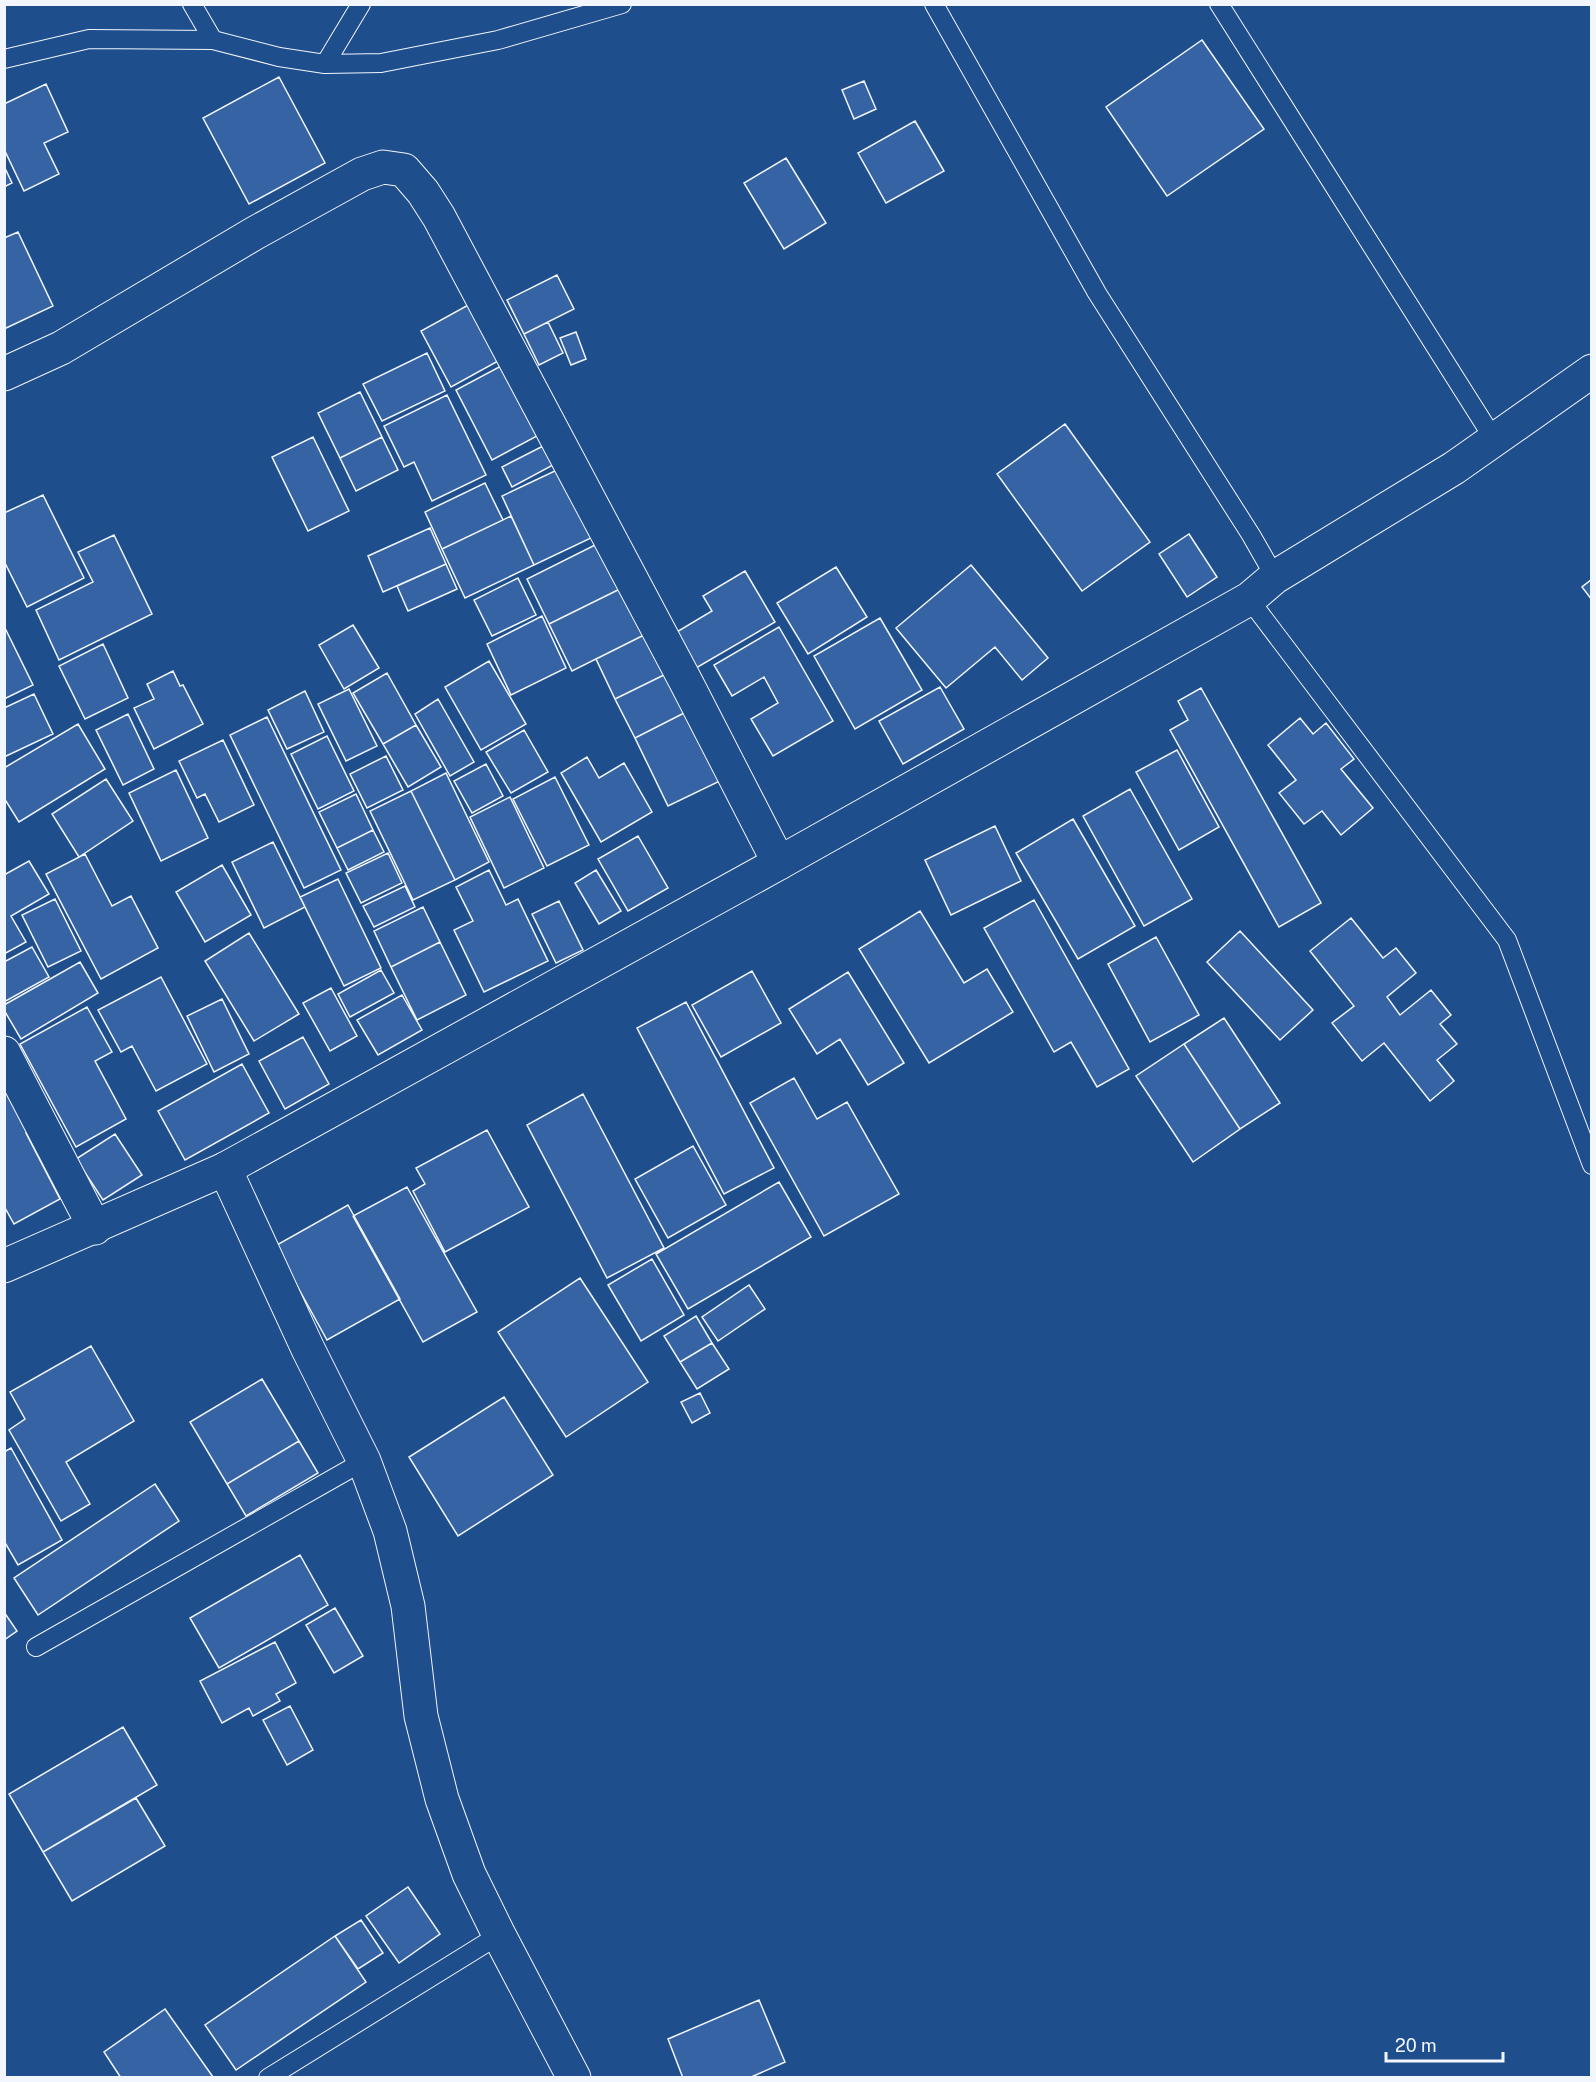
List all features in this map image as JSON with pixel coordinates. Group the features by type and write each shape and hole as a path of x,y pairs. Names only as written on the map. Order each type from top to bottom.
{"street":[{"path":"4,374 61,348 255,233 362,174 382,167 404,170 423,192 439,217 686,682 779,863"},
{"path":"4,1266 225,1169 779,863 1249,599 1275,578 1455,468 1592,371"},
{"path":"4,1053 95,1228"},
{"path":"225,1169 308,1349 364,1461 390,1531 408,1606 416,1658 421,1716 442,1799 469,1874 574,2078"}],"lane":[{"path":"192,4 213,40"},
{"path":"325,64 361,4"},
{"path":"4,59 89,39 213,40 279,57 325,64 381,63 498,40 622,4"},
{"path":"934,4 1097,293 1251,536 1275,578"},
{"path":"1219,4 1495,441"},
{"path":"1249,599 1507,940 1592,1165"},
{"path":"36,1647 364,1461"},
{"path":"268,2078 499,1935"}],"building":[{"path":"1202,40 1264,129 1167,196 1106,107"},
{"path":"279,77 325,163 249,204 203,118"},
{"path":"864,81 876,109 854,119 842,90"},
{"path":"46,84 68,132 44,143 59,174 24,191 4,149 4,104"},
{"path":"915,121 944,171 886,203 858,153"},
{"path":"786,158 826,223 784,249 744,183"},
{"path":"4,166 12,183 4,187"},
{"path":"18,232 53,306 4,329 4,238"},
{"path":"557,275 574,309 524,334 507,300"},
{"path":"470,304 500,360 451,387 421,331"},
{"path":"548,322 563,353 539,365 524,334"},
{"path":"576,332 586,359 571,365 560,338"},
{"path":"427,353 445,391 382,421 363,384"},
{"path":"501,366 537,436 492,460 456,390"},
{"path":"360,392 382,437 340,458 318,413"},
{"path":"447,395 486,475 432,501 414,462 404,467 384,426"},
{"path":"1065,424 1150,542 1082,591 997,474"},
{"path":"313,437 349,511 308,531 272,457"},
{"path":"382,437 398,470 356,491 340,458"},
{"path":"543,446 553,465 512,487 502,467"},
{"path":"559,469 591,538 534,565 502,496"},
{"path":"485,483 503,520 442,549 425,512"},
{"path":"43,495 84,578 27,607 4,561 4,513"},
{"path":"511,516 534,565 465,598 442,549"},
{"path":"430,528 446,564 383,592 368,556"},
{"path":"1189,534 1217,577 1187,597 1159,554"},
{"path":"114,535 152,614 59,660 36,610 93,582 78,552"},
{"path":"605,540 628,585 549,624 527,579"},
{"path":"446,564 457,589 408,611 397,586"},
{"path":"971,565 1048,658 1022,680 995,647 946,688 896,628"},
{"path":"836,567 867,617 808,654 777,603"},
{"path":"745,571 775,622 696,668 675,633 712,611 703,596"},
{"path":"518,578 536,615 492,636 474,600"},
{"path":"1592,579 1592,600 1582,587"},
{"path":"628,585 650,632 572,671 549,624"},
{"path":"542,616 566,668 511,695 487,644"},
{"path":"880,618 922,690 855,729 814,656"},
{"path":"353,625 379,668 344,689 319,645"},
{"path":"4,626 33,685 4,699"},
{"path":"779,627 833,721 773,756 751,719 778,703 764,677 732,696 714,665"},
{"path":"650,632 670,672 615,699 596,659"},
{"path":"103,644 128,698 85,719 59,666"},
{"path":"489,661 526,724 481,750 445,687"},
{"path":"173,671 180,686 183,685 203,724 154,749 134,708 154,699 147,684"},
{"path":"670,672 688,711 635,738 615,699"},
{"path":"387,673 416,725 383,744 353,693"},
{"path":"940,687 964,729 903,764 879,721"},
{"path":"1201,688 1321,903 1279,927 1170,730 1188,720 1178,701"},
{"path":"349,689 377,746 346,761 318,704"},
{"path":"305,691 324,732 287,749 268,710"},
{"path":"34,694 53,734 4,757 4,708"},
{"path":"438,699 474,762 450,776 415,714"},
{"path":"688,711 722,780 668,806 635,738"},
{"path":"128,714 154,769 123,785 96,730"},
{"path":"267,717 341,870 304,888 230,735"},
{"path":"1300,718 1313,734 1326,723 1354,759 1341,769 1373,808 1341,835 1322,811 1304,824 1279,793 1296,780 1268,745"},
{"path":"78,724 105,769 19,822 4,798 4,768"},
{"path":"416,725 441,767 408,787 383,744"},
{"path":"524,730 548,772 511,793 486,752"},
{"path":"327,736 354,791 318,809 291,754"},
{"path":"223,740 254,805 219,822 205,794 197,798 179,761"},
{"path":"1177,750 1219,827 1179,850 1136,772"},
{"path":"386,756 403,790 367,808 350,774"},
{"path":"587,757 599,778 624,763 652,812 601,842 561,773"},
{"path":"486,764 503,796 472,813 454,781"},
{"path":"176,770 208,838 161,861 129,793"},
{"path":"446,773 489,862 455,880 411,791"},
{"path":"555,777 589,845 547,866 513,799"},
{"path":"106,779 133,821 79,857 52,814"},
{"path":"1130,789 1192,899 1144,926 1083,816"},
{"path":"411,791 455,880 413,900 370,811"},
{"path":"356,794 373,830 337,848 319,812"},
{"path":"510,797 544,868 504,888 470,817"},
{"path":"1073,819 1135,926 1078,959 1016,853"},
{"path":"995,826 1021,881 951,915 925,860"},
{"path":"373,830 384,852 348,870 337,848"},
{"path":"638,836 668,888 628,911 598,859"},
{"path":"273,842 305,907 264,928 232,862"},
{"path":"388,853 402,883 361,903 346,873"},
{"path":"85,854 112,906 131,896 158,948 101,979 46,874"},
{"path":"29,861 49,894 11,916 26,942 4,954 4,875"},
{"path":"222,865 251,915 205,942 176,892"},
{"path":"489,870 506,905 518,899 548,961 484,992 454,930 473,921 456,887"},
{"path":"596,870 621,911 599,924 575,883"},
{"path":"338,879 381,968 344,986 300,897"},
{"path":"405,886 415,907 374,927 363,906"},
{"path":"55,899 81,951 48,967 22,915"},
{"path":"1034,900 1129,1069 1097,1087 1071,1042 1054,1052 984,928"},
{"path":"559,901 583,950 556,963 532,914"},
{"path":"423,907 440,942 391,967 374,931"},
{"path":"920,911 964,983 987,969 1013,1012 929,1063 859,949"},
{"path":"1351,918 1383,958 1396,948 1416,973 1387,997 1400,1015 1431,990 1451,1015 1440,1024 1457,1044 1437,1060 1454,1081 1430,1101 1384,1043 1362,1061 1332,1023 1354,1006 1310,951"},
{"path":"1240,931 1313,1010 1280,1040 1207,962"},
{"path":"249,933 299,1014 254,1041 205,961"},
{"path":"1156,937 1199,1015 1150,1042 1108,964"},
{"path":"440,942 466,995 417,1020 391,967"},
{"path":"32,947 49,977 4,1002 4,962"},
{"path":"80,962 98,993 21,1039 4,1010 4,1005"},
{"path":"381,970 394,993 350,1017 338,994"},
{"path":"752,971 781,1023 721,1057 692,1005"},
{"path":"848,972 904,1063 868,1085 840,1039 817,1054 789,1009"},
{"path":"161,977 207,1064 156,1091 132,1046 121,1052 98,1010"},
{"path":"331,988 357,1036 330,1051 303,1003"},
{"path":"402,995 422,1030 378,1055 357,1020"},
{"path":"222,999 249,1054 214,1072 187,1016"},
{"path":"686,1002 774,1168 724,1194 637,1028"},
{"path":"87,1007 112,1052 95,1061 126,1119 76,1147 20,1044"},
{"path":"1224,1018 1280,1103 1240,1129 1184,1044"},
{"path":"303,1037 329,1084 285,1109 259,1061"},
{"path":"1184,1044 1240,1129 1193,1162 1136,1076"},
{"path":"242,1064 269,1113 185,1160 158,1111"},
{"path":"4,1070 36,1127 26,1133 60,1199 14,1224 4,1206"},
{"path":"794,1078 817,1119 847,1102 899,1194 824,1236 750,1103"},
{"path":"583,1094 664,1248 607,1278 527,1125"},
{"path":"487,1130 529,1207 445,1252 413,1191 425,1184 416,1168"},
{"path":"115,1134 142,1175 103,1200 76,1159"},
{"path":"693,1146 726,1205 668,1238 635,1179"},
{"path":"779,1182 811,1237 688,1309 656,1254"},
{"path":"407,1187 477,1312 423,1342 353,1216"},
{"path":"348,1205 400,1299 327,1340 275,1246"},
{"path":"652,1259 684,1315 641,1341 608,1285"},
{"path":"580,1278 648,1382 566,1437 498,1332"},
{"path":"749,1285 765,1309 718,1341 702,1317"},
{"path":"696,1316 712,1343 680,1362 664,1336"},
{"path":"712,1343 729,1369 697,1389 680,1362"},
{"path":"91,1346 134,1421 66,1462 90,1504 61,1521 9,1430 25,1419 10,1392"},
{"path":"262,1379 299,1441 227,1484 190,1422"},
{"path":"700,1393 710,1413 692,1423 681,1402"},
{"path":"504,1397 553,1475 458,1536 409,1457"},
{"path":"299,1441 318,1473 246,1516 227,1484"},
{"path":"11,1448 62,1540 18,1565 4,1541 4,1452"},
{"path":"155,1484 179,1521 38,1615 14,1578"},
{"path":"300,1555 328,1605 219,1668 190,1618"},
{"path":"335,1608 363,1656 334,1673 306,1625"},
{"path":"4,1612 17,1631 4,1640"},
{"path":"275,1642 296,1683 276,1694 280,1701 253,1716 249,1708 222,1723 200,1681"},
{"path":"290,1706 313,1750 287,1765 263,1720"},
{"path":"123,1727 157,1785 43,1852 9,1794"},
{"path":"136,1798 165,1846 72,1901 43,1852"},
{"path":"408,1887 440,1934 399,1963 366,1916"},
{"path":"361,1920 383,1953 358,1969 335,1936"},
{"path":"335,1936 366,1982 236,2070 205,2025"},
{"path":"759,2000 785,2062 749,2078 683,2078 668,2039"},
{"path":"165,2009 212,2078 121,2078 104,2052"}]}
